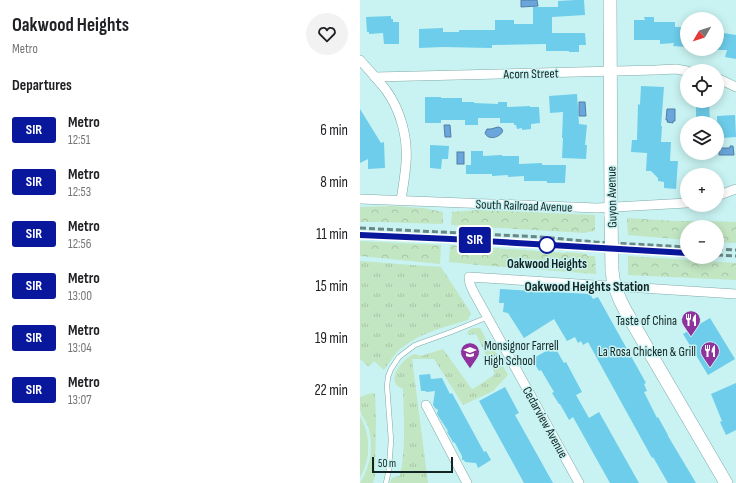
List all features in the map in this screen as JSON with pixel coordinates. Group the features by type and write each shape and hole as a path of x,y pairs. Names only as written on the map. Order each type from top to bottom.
{"street":[{"name":"Guyon Avenue","path":"610,0 611,212 612,271 614,286 632,324 726,483"},
{"path":"360,60 386,90 396,105 401,119 406,147 406,163 401,200"},
{"name":"Acorn Street","path":"374,77 680,70"},
{"path":"724,81 736,87"},
{"path":"724,193 736,189"},
{"name":"South Railroad Avenue","path":"360,199 597,208 611,212 680,204"},
{"name":"Cedarview Avenue","path":"579,483 473,291 469,277 614,286"},
{"path":"614,286 736,294"},
{"path":"426,405 467,483"}],"lane":[{"path":"386,483 390,469 387,386 391,369 399,358 415,345 488,317"}],"green space":[{"path":"390,206 423,208 443,212 443,224 360,222 360,207"},
{"path":"479,210 595,215 595,231 586,233 451,225 452,212"},
{"path":"627,218 680,221 680,239 628,235"},
{"path":"724,222 736,222 736,243 724,242"},
{"path":"360,241 441,245 440,264 360,256"},
{"path":"450,245 587,254 587,256 595,256 596,274 449,262"},
{"path":"628,256 680,259 680,264 736,263 736,280 628,275"},
{"path":"360,261 441,267 471,313 468,320 449,325 413,340 397,352 384,370 374,361 369,367 360,359"},
{"path":"473,328 480,328 491,348 493,347 508,375 493,391 463,405 434,359 412,359 428,483 390,483 391,479 396,476 400,476 404,443 403,389 397,386 395,381 397,370 410,356 415,354 421,356 443,349 473,389 495,374 476,334 469,335 467,333"},
{"path":"375,393 375,475 373,483 360,483 369,463 371,441 368,426 360,409 360,397"},
{"path":"360,416 368,439 368,455 360,478"}],"water":[{"path":"521,0 537,0 538,6 521,7"},
{"path":"579,102 585,102 586,116 579,116"},
{"path":"667,109 675,109 675,121 673,121 673,123 667,122 668,120 666,120"},
{"path":"444,125 450,125 451,137 445,137"},
{"path":"498,127 503,131 499,136 491,138 485,133 487,129"},
{"path":"730,146 733,146 734,155 724,155 724,148 730,148"},
{"path":"457,152 464,152 464,164 457,164"}],"building":[{"path":"584,0 585,15 552,17 552,33 585,33 586,45 579,45 579,52 546,51 546,44 492,45 492,48 419,48 419,29 443,28 443,32 459,32 459,30 495,30 495,20 514,20 514,24 533,24 533,7 558,7 558,1"},
{"path":"391,16 393,22 399,22 399,44 384,44 383,33 369,34 369,32 367,32 366,17"},
{"path":"644,17 654,17 654,22 675,22 675,27 680,27 680,46 673,46 674,43 660,44 660,40 634,40 634,20 645,20"},
{"path":"724,33 736,35 736,59 725,57 727,50 724,50"},
{"path":"641,86 664,87 661,142 671,142 670,161 678,161 676,189 664,188 664,182 658,181 658,178 651,171 646,171 647,153 631,152 632,140 637,140 638,104 640,105"},
{"path":"577,94 579,124 587,125 585,145 587,145 586,159 562,158 563,112 550,113 549,96"},
{"path":"425,97 462,98 462,102 474,103 498,104 498,102 507,102 507,107 539,107 540,123 531,124 531,129 522,130 522,128 517,129 514,123 500,123 500,118 478,118 478,125 465,125 465,120 441,120 441,123 425,123"},
{"path":"696,108 709,108 710,116 696,116"},
{"path":"360,109 381,143 384,142 385,168 368,169 368,159 360,163"},
{"path":"735,115 736,137 724,138 724,116 717,116"},
{"path":"430,145 449,146 448,159 442,159 441,169 430,168"},
{"path":"471,151 483,151 483,156 519,156 519,164 542,163 542,165 566,165 565,183 524,181 524,176 508,177 508,175 492,176 492,174 466,174 466,165 471,165"},
{"path":"500,289 590,294 593,299 598,297 646,383 644,384 647,391 644,392 657,418 658,417 696,483 668,483 653,457 652,458 588,342 583,345 581,341 578,343 575,337 567,341 554,319 524,338 508,313 503,312 504,303 499,303"},
{"path":"710,318 735,359 708,375 683,334"},
{"path":"548,350 550,352 553,350 554,352 557,351 564,363 566,362 582,392 576,395 589,418 599,412 639,483 610,483 573,417 569,420 552,393 554,392 541,370 539,371 532,359"},
{"path":"430,374 431,379 442,378 450,394 452,393 484,452 486,451 491,460 478,468 476,463 465,462 462,460 462,456 455,443 437,414 438,410 433,405 435,391 421,391 419,375"},
{"path":"736,383 736,430 726,435 711,394"},
{"path":"505,387 519,413 515,415 553,483 524,483 479,401"}],"railway":[{"path":"360,228 541,237 595,242 680,247"},
{"path":"360,235 680,253"},
{"path":"724,249 736,250"},
{"path":"724,255 736,256"}],"metro line":[{"name":"SIR","path":"360,235 680,253"}],"place":[{"name":"Oakwood Heights","path":"547,245"},
{"name":"Taste of China","path":"691,337"},
{"name":"La Rosa Chicken & Grill","path":"710,368"},
{"name":"Monsignor Farrell High School","path":"470,369"}],"district":[{"name":"Oakwood Heights Station","path":"587,286"}]}
